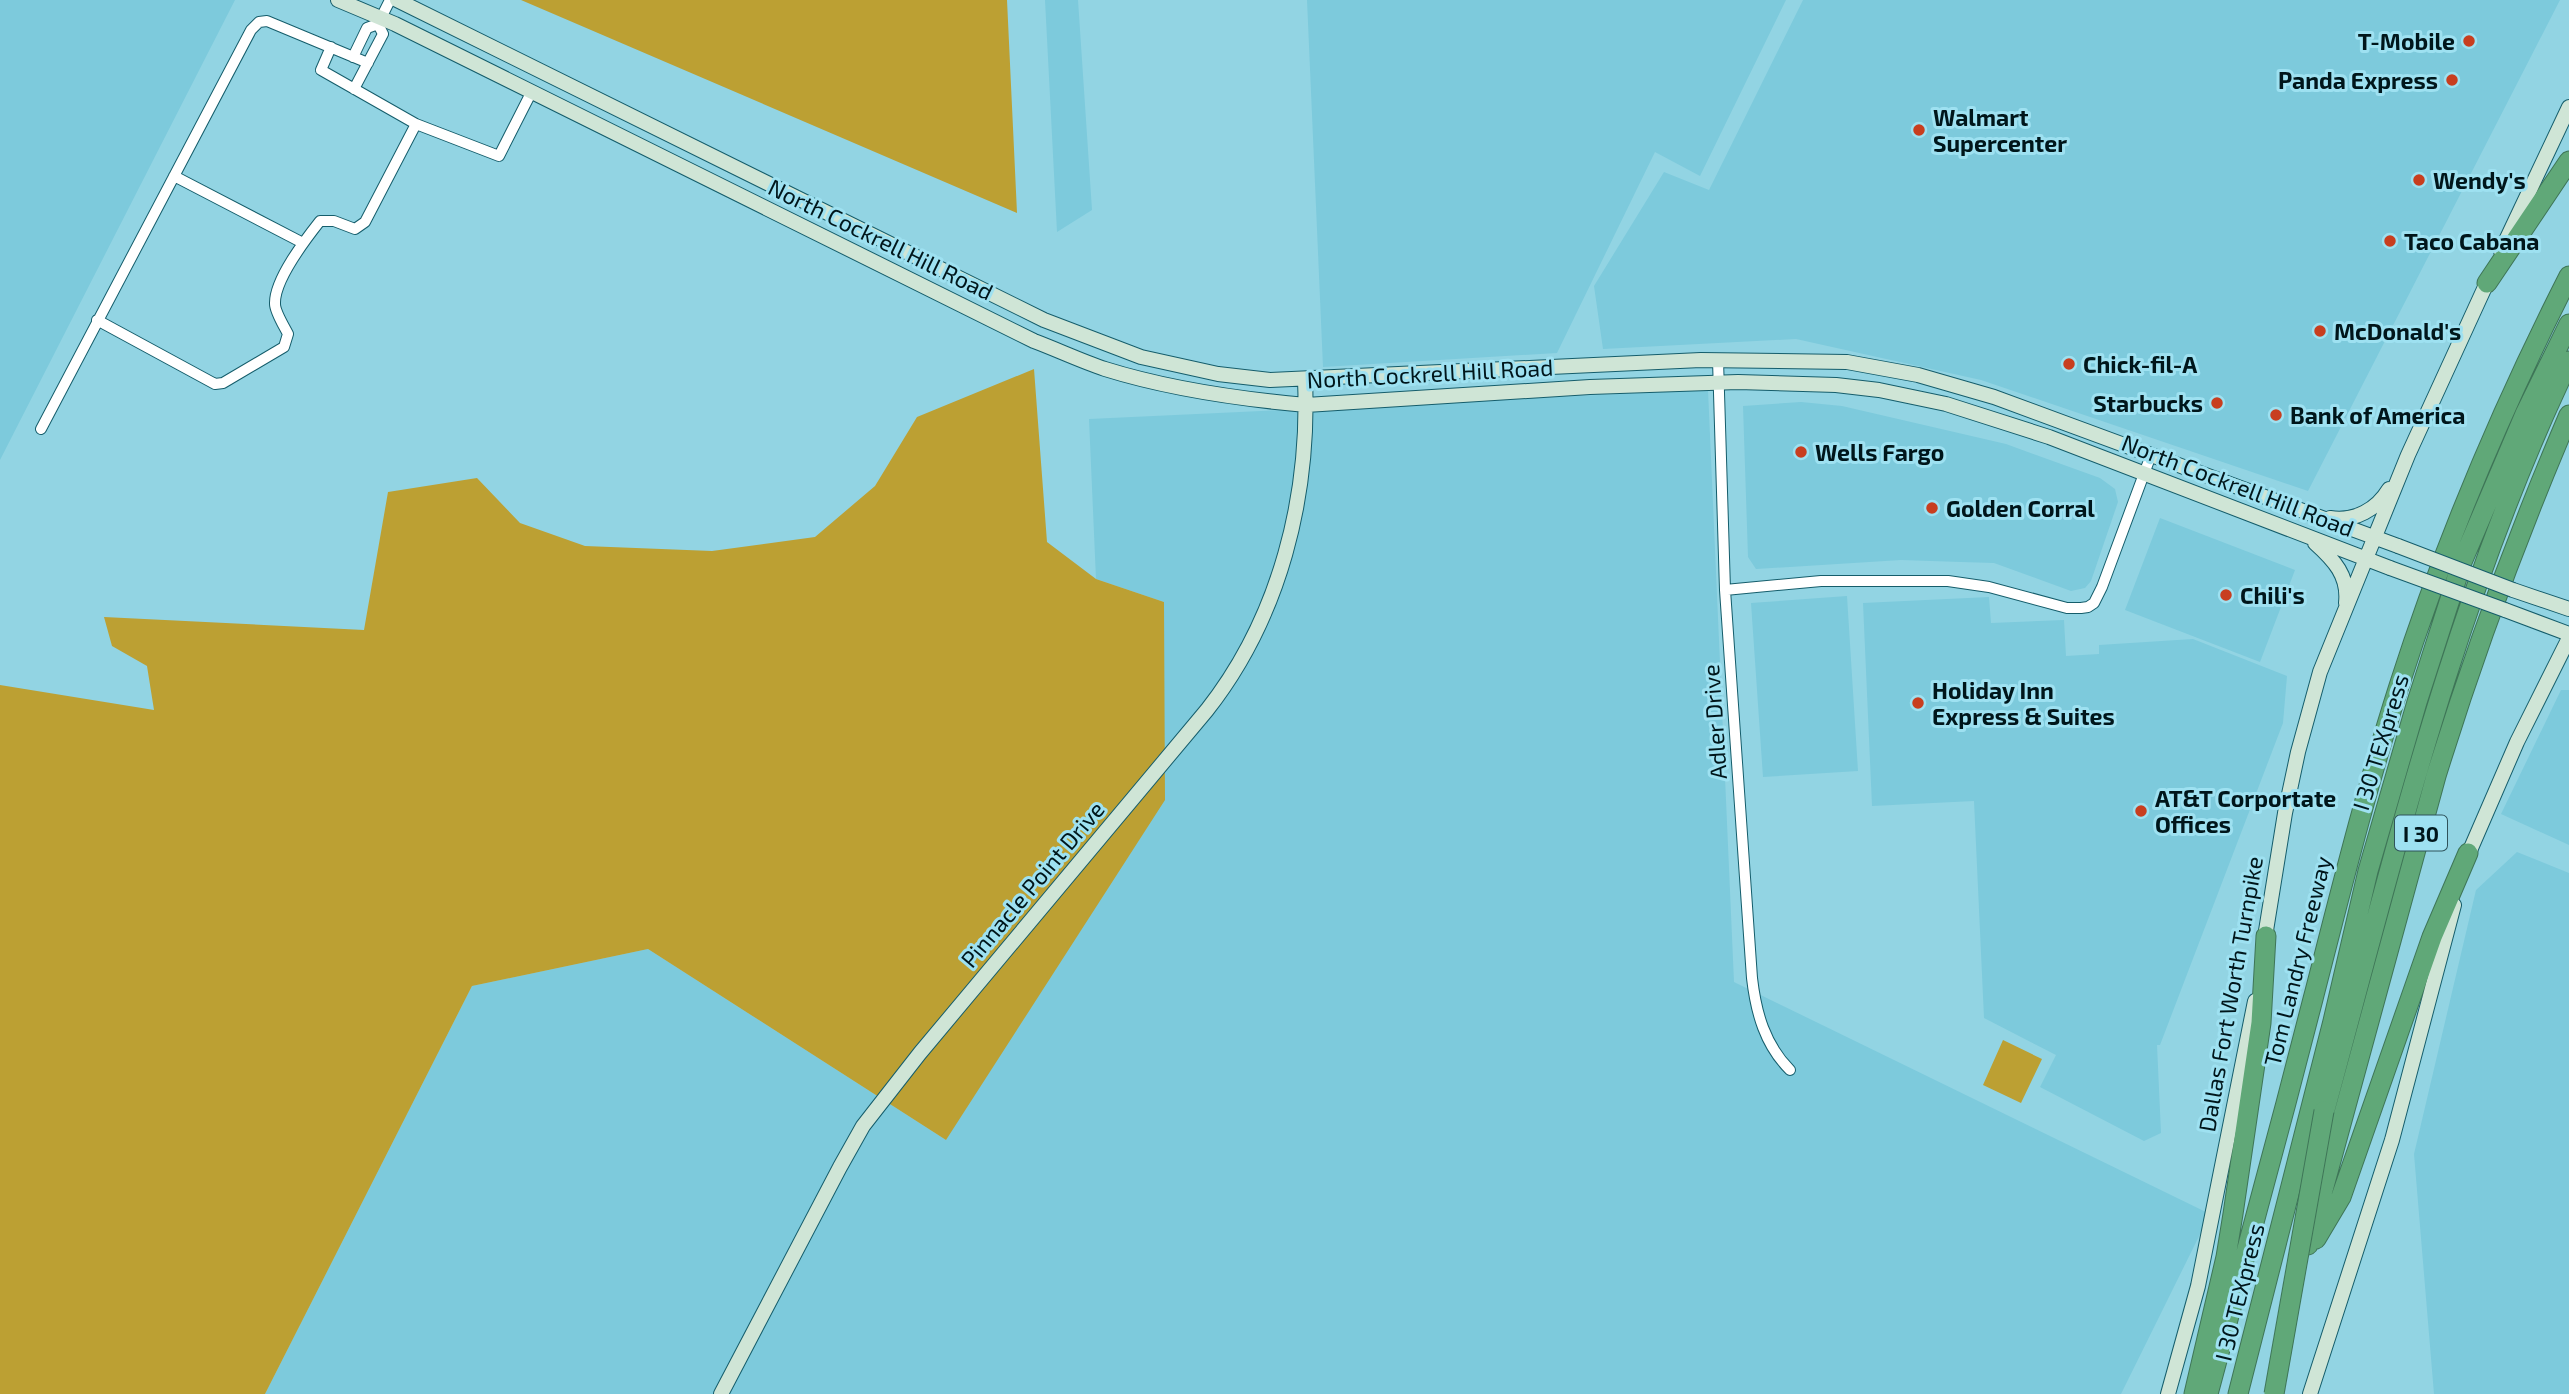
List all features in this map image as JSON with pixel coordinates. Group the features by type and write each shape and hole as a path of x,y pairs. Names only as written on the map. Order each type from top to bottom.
{"highway":[{"path":"2487,283 2569,161"},
{"name":"Tom Landry Freeway","path":"2208,1394 2356,830 2400,683 2451,538 2480,467 2511,395 2569,276"},
{"name":"I 30 TEXpress","path":"2240,1394 2368,871 2417,702 2462,562 2525,414 2569,324"},
{"path":"2240,1394 2275,1294 2415,780 2462,626 2516,480 2569,361"},
{"name":"I 30","path":"2265,1394 2459,703 2509,558 2569,415"},
{"path":"2303,1261 2341,1197 2432,937 2468,853"},
{"path":"2194,1394 2233,1214 2261,1023 2266,936"},
{"path":"2274,1394 2324,1111"}],"main road":[{"name":"North Cockrell Hill Road","path":"338,0 532,91 1034,341 1133,377 1265,401 1306,405 1577,388 1764,381 1836,385 1894,393 1946,404 2049,437 2569,636"},
{"name":"North Cockrell Hill Road","path":"397,0 1056,325 1113,348 1170,364 1218,374 1270,380 1306,380 1517,367 1718,360 1847,362 1918,375 2016,405 2569,609"},
{"name":"Dallas Fort Worth Turnpike","path":"2168,1394 2198,1286 2252,1016 2285,813 2320,672 2405,464 2569,107"},
{"name":"Pinnacle Point Drive","path":"721,1394 840,1167 871,1116 920,1053 1230,679 1272,596 1286,551 1300,491 1306,380"},
{"path":"1946,404 1951,384"},
{"path":"2315,516 2337,519 2355,517 2370,510 2383,499 2405,464"},
{"path":"2309,538 2340,570 2347,593 2345,611"},
{"path":"2310,1394 2392,1140 2468,853 2517,742 2569,636"},
{"path":"2552,674 2569,665"}],"street":[{"path":"353,57 367,28 380,21 390,0"},
{"path":"41,429 251,30 259,22 267,21 368,63"},
{"path":"354,89 383,34 380,21"},
{"path":"331,47 321,70 416,124 499,156 532,91"},
{"path":"97,320 215,384 223,383 284,347 288,334 274,306 278,287 303,243 320,222 334,221 355,229 365,222 416,124"},
{"path":"174,176 303,243"},
{"name":"Adler Drive","path":"1718,360 1726,590 1755,1004 1764,1032 1777,1058 1790,1070"},
{"path":"1726,590 1821,581 1948,581 1989,587 2067,608 2088,607 2094,603 2102,587 2151,455"}],"shaded area":[{"path":"0,0 235,0 0,460"},
{"path":"521,0 1007,0 1017,213"},
{"path":"1045,0 1078,0 1092,210 1057,232"},
{"path":"1307,0 1786,0 1700,176 1655,152 1557,353 1323,367"},
{"path":"1803,0 2560,0 2308,491 1981,380 1796,339 1603,349 1594,286 1664,172 1709,190"},
{"path":"1034,369 1047,542 1096,579 1164,602 1165,800 946,1140 648,949 472,986 265,1394 0,1394 0,685 154,710 147,666 112,646 104,617 364,630 388,492 477,478 520,523 585,546 712,551 815,537 875,486 917,417"},
{"path":"1708,390 1734,982 2210,1214 2121,1394 265,1394 472,986 648,949 946,1140 1164,602 1096,579 1089,419"},
{"path":"1801,402 1842,406 2006,444 2100,478 2115,489 2118,502 2091,581 2085,588 2071,591 1994,563 1901,560 1756,569 1748,557 1743,406"},
{"path":"2160,518 2295,570 2260,662 2125,610"},
{"path":"1847,596 1858,771 1763,777 1751,603"},
{"path":"1989,597 1991,623 2064,620 2066,656 2099,654 2099,645 2193,639 2287,676 2283,723 2160,1045 2157,1045 2161,1133 2144,1141 2040,1087 2056,1055 1984,1018 1974,801 1872,806 1863,603"},
{"path":"2561,690 2569,690 2569,845 2501,814"},
{"path":"2517,852 2569,873 2569,1394 2434,1394 2414,1154 2476,890"},
{"path":"2003,1040 2042,1059 2021,1103 1983,1085"}],"place":[{"name":"T-Mobile","path":"2469,41"},
{"name":"Panda Express","path":"2452,80"},
{"name":"Walmart Supercenter","path":"1919,130"},
{"name":"Wendy's","path":"2419,180"},
{"name":"Taco Cabana","path":"2390,241"},
{"name":"McDonald's","path":"2320,331"},
{"name":"Chick-fil-A","path":"2069,364"},
{"name":"Starbucks","path":"2217,403"},
{"name":"Bank of America","path":"2276,415"},
{"name":"Wells Fargo","path":"1801,452"},
{"name":"Golden Corral","path":"1932,508"},
{"name":"Chili's","path":"2226,595"},
{"name":"Holiday Inn Express & Suites","path":"1918,703"},
{"name":"AT&T Corportate Offices","path":"2141,811"}]}
